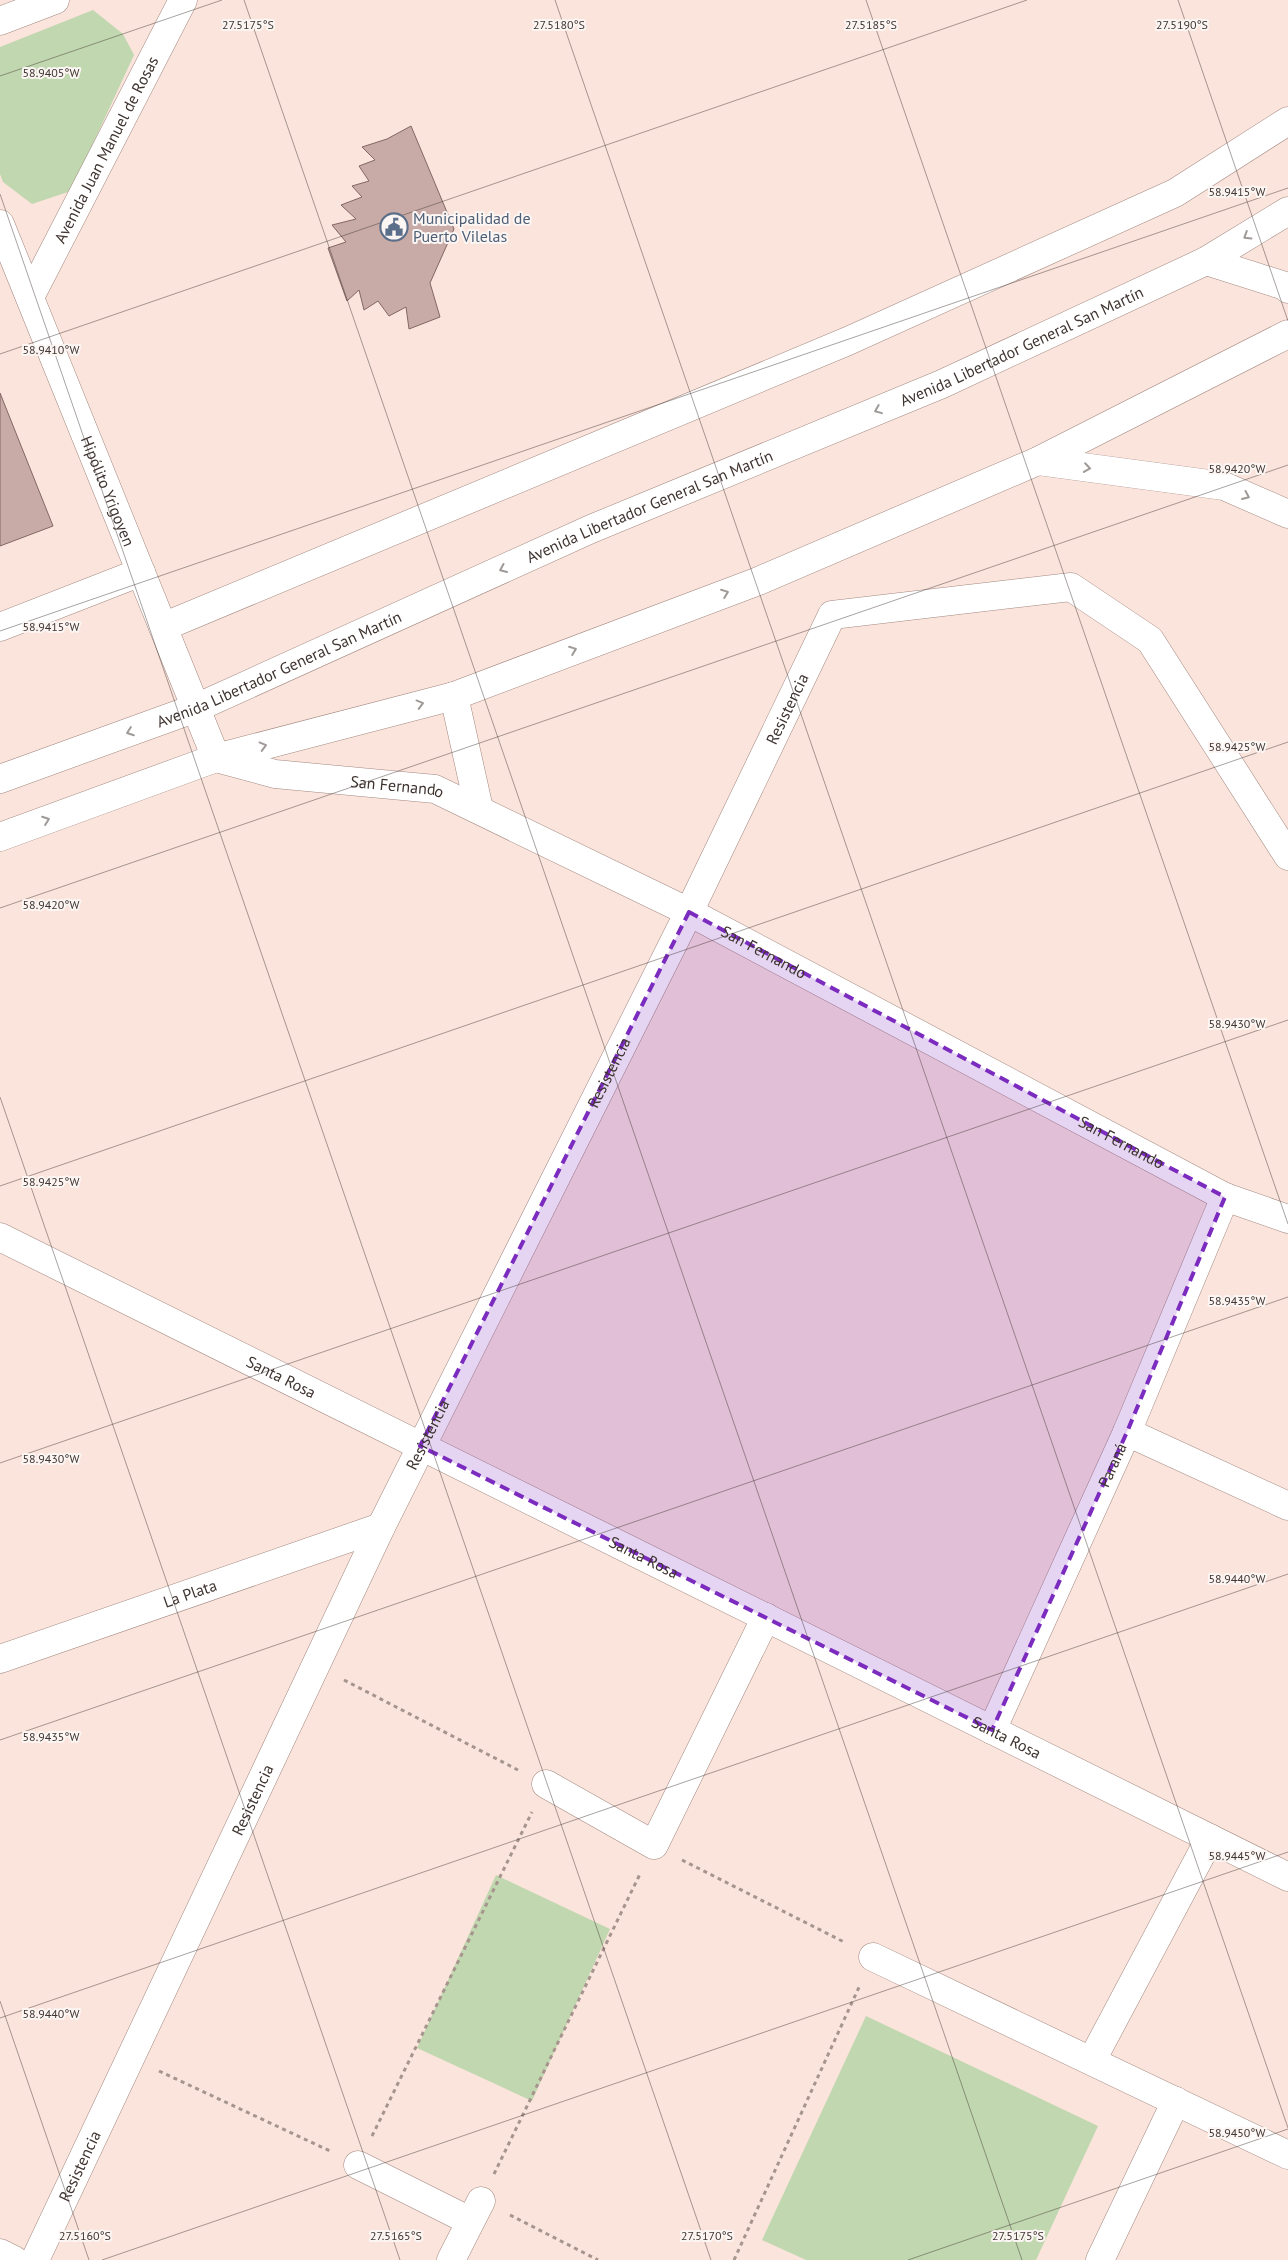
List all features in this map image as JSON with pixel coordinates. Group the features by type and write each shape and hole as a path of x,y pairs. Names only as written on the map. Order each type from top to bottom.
{"street":[{"path":"0,21 55,0"},
{"name":"Avenida Juan Manuel de Rosas","path":"30,297 183,0"},
{"path":"163,627 857,337 1175,193 1288,121"},
{"name":"Avenida Libertador General San Martín","path":"0,779 196,708 591,529 942,384 1206,261 1288,211"},
{"name":"Hipólito Yrigoyen","path":"0,224 216,758"},
{"path":"1206,261 1285,286 1288,289"},
{"path":"0,837 216,758 454,696 756,582 1038,461 1288,334"},
{"path":"1038,461 1224,486 1288,514"},
{"path":"0,627 141,572"},
{"name":"Resistencia","path":"35,2260 380,1527 689,912 832,615 1071,587 1150,640 1288,856"},
{"path":"454,696 479,809"},
{"name":"San Fernando","path":"216,758 276,774 435,789 689,912 1225,1197 1288,1219"},
{"name":"Paraná","path":"992,1730 1128,1432 1225,1197"},
{"name":"Santa Rosa","path":"0,1237 1288,1877"},
{"path":"1128,1432 1288,1506"},
{"name":"La Plata","path":"0,1658 380,1527"},
{"path":"546,1784 654,1845 766,1617"},
{"path":"1092,2060 1210,1838"},
{"path":"873,1957 1092,2060 1288,2156"},
{"path":"1100,2260 1176,2102"},
{"path":"358,2165 476,2211 451,2260"},
{"path":"0,2253 14,2260"}],"path":[{"path":"131,2058 358,2165 546,1784 316,1666"},
{"path":"598,2260 476,2211 654,1845 873,1957 734,2260"}],"highlighted area":[{"path":"689,912 1225,1197 1127,1432 992,1730 420,1446"}],"green space":[{"path":"93,10 123,34 134,55 71,191 32,204 3,182 0,174 0,47"},
{"path":"496,1875 610,1929 532,2101 417,2048"},
{"path":"866,2016 1098,2126 1036,2260 806,2260 762,2240"}],"building":[{"name":"Municipalidad de Puerto Vilelas","path":"411,126 454,229 430,283 440,317 409,329 406,307 389,316 378,301 364,310 359,290 347,301 328,248 346,242 332,225 356,219 341,205 362,197 352,186 369,181 359,166 375,160 362,147 387,139"},
{"path":"0,393 53,526 0,546"}],"place":[{"name":"Municipalidad de Puerto Vilelas","path":"394,227"}]}
